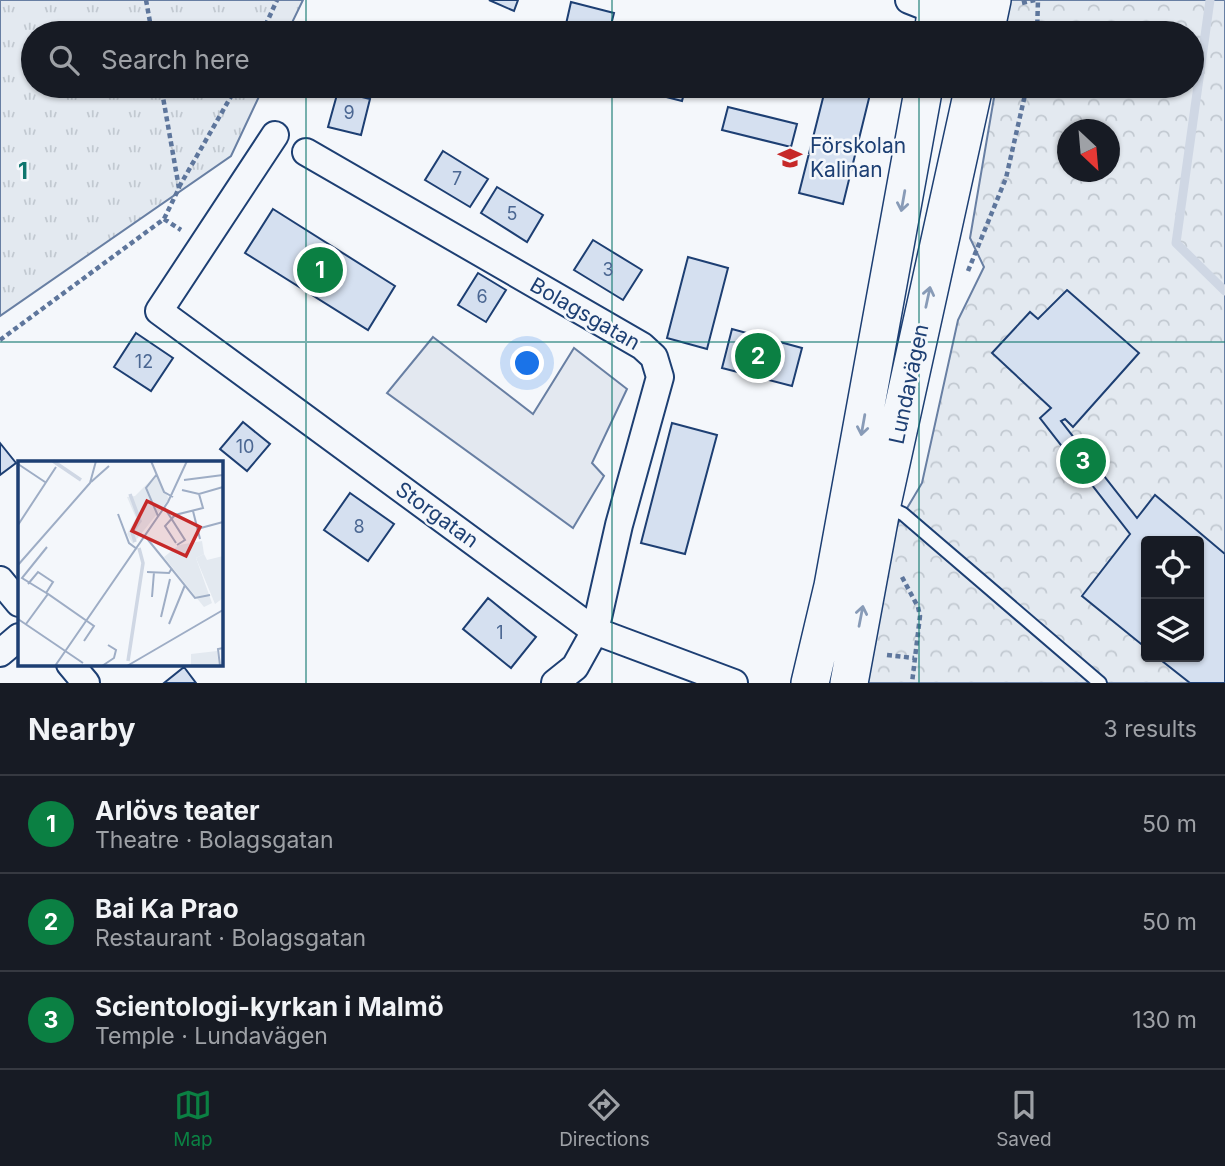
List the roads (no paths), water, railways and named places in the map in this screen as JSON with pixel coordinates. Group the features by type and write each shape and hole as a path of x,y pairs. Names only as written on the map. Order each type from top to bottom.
{"main road":[{"name":"Lundavägen","path":"810,683 833,586 922,98"},
{"name":"Lundavägen","path":"849,683 882,504 971,98"}],"street":[{"path":"929,11 989,15"},
{"name":"Storgatan","path":"275,135 159,311 595,631 734,683"},
{"name":"Bolagsgatan","path":"306,152 642,346 654,357 660,377 619,525 595,631 575,667 555,683"},
{"path":"0,580 18,602"},
{"path":"0,653 18,638"},
{"path":"72,666 86,683"}],"lane":[{"path":"882,504 903,514 1100,683"}],"waterway":[{"path":"1204,43 1210,0"},
{"path":"1196,98 1176,243 1225,291"}],"place":[{"name":"Förskolan Kalinan","path":"790,158"},
{"name":"Arlövs teater","path":"320,270"},
{"name":"Bai Ka Prao","path":"758,356"},
{"name":"Scientologi-kyrkan i Malmö","path":"1083,461"}]}
